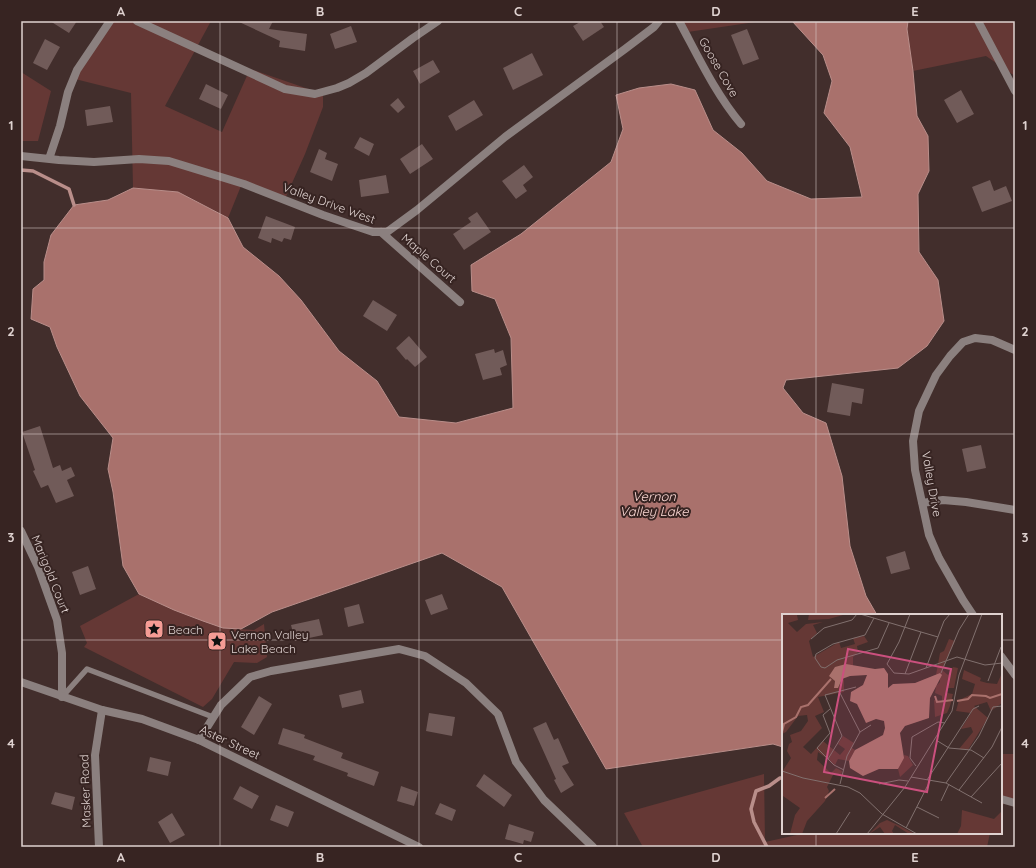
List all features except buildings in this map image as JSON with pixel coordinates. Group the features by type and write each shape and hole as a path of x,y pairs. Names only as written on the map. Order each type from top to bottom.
{"street":[{"path":"49,159 60,126 68,92 76,70 110,21"},
{"path":"137,21 284,89 315,94 337,88 366,74 438,21"},
{"name":"Valley Drive West","path":"21,156 94,162 139,159 169,162 244,184 323,215 373,232 387,232 417,210 505,137 625,49 654,27 659,21"},
{"name":"Goose Cove","path":"679,21 713,84 741,124"},
{"path":"978,21 1015,91"},
{"name":"Maple Court","path":"381,232 460,302"},
{"name":"Valley Drive","path":"972,614 949,576 929,535 915,470 913,440 919,411 936,376 950,356 963,342 975,338 992,340 1015,350"},
{"path":"922,504 943,500 1015,510"},
{"name":"Marigold Court","path":"21,532 38,567 57,620 62,653 62,697"},
{"path":"199,740 221,705 250,678 271,671 400,649 425,656 466,683 498,714 516,762 525,775 544,800 593,847"},
{"path":"1002,657 1011,664 1015,675"},
{"name":"Aster Street","path":"21,682 102,710 142,719 199,740 419,847"},
{"name":"Masker Road","path":"99,847 95,755 102,710"},
{"path":"1002,799 1015,803"}],"lane":[{"path":"62,697 87,669 214,717"}],"shaded area":[{"path":"112,21 211,21 165,106 222,132 250,69 323,94 323,107 305,154 284,201 241,186 228,218 178,192 133,188 131,93 75,79"},
{"path":"676,21 762,21 681,33"},
{"path":"908,21 1015,21 1015,76 986,56 913,71 907,29"},
{"path":"21,72 51,91 38,141 21,141"},
{"path":"139,594 175,610 223,628 254,630 264,624 267,657 257,663 234,662 212,699 203,707 84,647 87,643 80,626"},
{"path":"1002,754 1015,754 1015,797 1002,805"},
{"path":"764,774 765,842 801,834 990,834 987,847 643,847 624,813"}],"water":[{"name":"Vernon Valley Lake","path":"792,21 908,21 907,29 917,116 928,136 929,171 918,194 919,252 938,280 944,321 927,346 898,368 786,380 783,388 803,413 826,423 842,476 850,546 866,596 876,614 782,614 782,747 773,744 606,769 502,587 442,553 272,612 241,629 223,628 174,610 139,594 123,566 113,492 108,469 113,438 80,396 57,347 50,327 31,319 33,289 44,280 44,262 51,235 74,205 108,200 133,188 178,192 228,218 243,247 279,276 301,300 339,351 377,381 399,417 456,423 513,408 511,338 495,299 472,291 471,265 521,234 611,162 623,129 616,95 639,88 671,84 695,90 713,130 742,153 767,181 811,199 862,197 850,147 824,113 832,81 823,55"}],"waterway":[{"path":"21,170 33,171 69,189 74,205"},
{"path":"767,847 754,822 751,809 756,791 769,786 782,778"}],"place":[{"name":"Beach","path":"154,629"},
{"name":"Vernon Valley Lake Beach","path":"217,641"}]}
